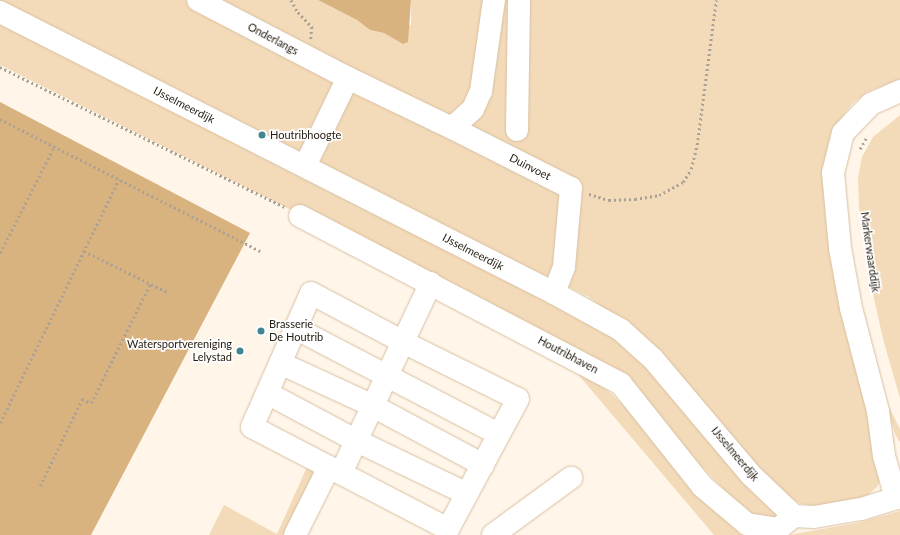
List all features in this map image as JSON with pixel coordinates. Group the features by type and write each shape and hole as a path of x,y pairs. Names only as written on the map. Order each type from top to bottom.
{"street":[{"path":"452,128 472,109 485,74 494,0"},
{"path":"517,130 519,0"},
{"name":"Onderlangs","path":"208,2 348,78 452,128"},
{"name":"IJsselmeerdijk","path":"0,12 554,293 621,330 652,359 751,475 794,516"},
{"path":"485,74 519,75"},
{"path":"305,166 348,78"},
{"path":"794,516 814,517 861,509 898,497 884,456 878,411 851,308 840,248 833,173 836,152 844,133 871,104 900,91"},
{"name":"Duinvoet","path":"452,128 571,188"},
{"path":"554,293 564,267 571,188"},
{"name":"Houtribhaven","path":"300,216 431,283 621,384 702,486 747,524 778,529 794,516"},
{"path":"295,535 335,470 357,441 431,283"},
{"path":"311,292 403,342 518,399 467,494 454,532 252,427 311,292"},
{"path":"295,328 388,374 499,434"},
{"path":"280,363 373,406 483,465"},
{"path":"267,393 357,441 467,494"},
{"path":"878,411 900,456"},
{"path":"493,535 571,478"}],"path":[{"path":"291,0 298,12 312,27 306,56"},
{"path":"571,188 609,200 635,199 659,195 683,182 691,170 697,145 716,0"},
{"path":"0,67 300,216"},
{"path":"0,119 260,251"},
{"path":"856,155 870,134"},
{"path":"0,253 54,147"},
{"path":"0,423 119,179"},
{"path":"84,251 167,292"},
{"path":"40,486 82,399 91,403 150,284"}],"shaded area":[{"path":"0,0 318,0 357,20 370,30 384,33 411,25 411,0 900,0 900,79 867,92 852,104 837,124 828,144 824,167 826,216 835,277 883,474 877,487 863,499 829,508 801,504 768,486 653,347 589,297 0,8"},
{"path":"318,0 411,0 408,42 403,44 384,33 370,30 357,20"},
{"path":"0,20 555,301 641,356 784,516 763,519 746,512 613,376 510,319 0,65"},
{"path":"0,102 250,233 91,535 0,535"},
{"path":"900,115 900,398 883,339 868,271 859,208 858,178 862,157 873,137"},
{"path":"571,366 608,391 766,535 714,535"},
{"path":"881,391 900,429 900,442 896,436"},
{"path":"307,467 322,474 291,535 209,535 224,505 277,534"},
{"path":"900,511 900,535 789,535 857,523"}],"place":[{"name":"Houtribhoogte","path":"262,135"},
{"name":"Brasserie De Houtrib","path":"261,331"},
{"name":"Watersportvereniging Lelystad","path":"240,351"}]}
